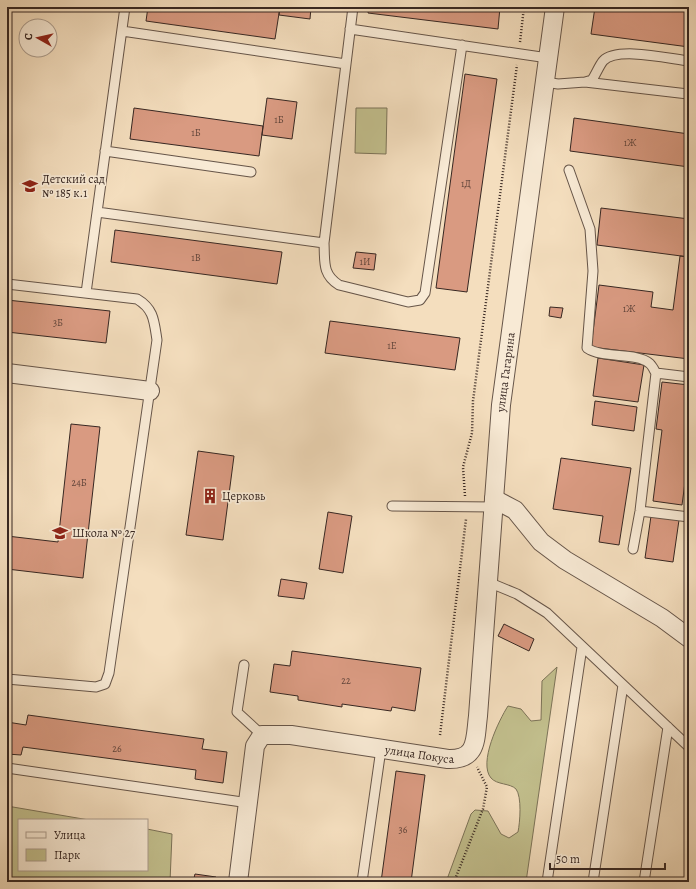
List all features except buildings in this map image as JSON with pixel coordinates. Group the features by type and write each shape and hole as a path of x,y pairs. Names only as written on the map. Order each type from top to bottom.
{"street":[{"name":"улица Гагарина","path":"494,503 501,405 555,7"},
{"path":"7,373 150,391"},
{"name":"улица Покуса","path":"262,735 291,735 448,759 458,759 468,756 473,748 478,716 494,503"},
{"path":"494,503 515,510 541,542 565,560 662,618 689,638"},
{"path":"238,882 255,746 262,735"}],"lane":[{"path":"86,292 125,7"},
{"path":"352,7 324,243 326,272 330,279 339,285 408,302 420,300 426,293 462,45"},
{"path":"350,29 548,58"},
{"path":"122,31 346,64"},
{"path":"545,82 558,84 592,80 604,61 610,56 622,53 689,61"},
{"path":"584,82 688,94 689,90"},
{"path":"105,151 251,172"},
{"path":"570,170 590,229 593,271 587,348 594,352 633,357 648,362 656,373 640,511 633,549"},
{"path":"97,212 324,243"},
{"path":"7,284 137,299 146,305 153,316 157,340 109,673 105,684 96,687 7,679"},
{"path":"656,373 689,377"},
{"path":"392,506 466,507 494,503"},
{"path":"640,511 689,517"},
{"path":"488,582 517,594 547,613 689,747"},
{"path":"547,882 582,647"},
{"path":"244,665 237,712 262,735"},
{"path":"593,882 623,685"},
{"path":"644,882 668,727"},
{"path":"362,882 381,749"},
{"path":"7,768 249,803"}],"path":[{"path":"440,735 466,517 463,467 472,433 473,401 524,7"},
{"path":"454,882 483,809 487,788 477,767 468,756"}],"green space":[{"path":"356,108 387,108 386,154 355,153"},
{"path":"557,667 526,882 446,882 471,814 475,810 488,811 501,834 509,838 518,832 520,810 518,793 513,787 497,782 491,778 488,771 488,752 495,731 508,706 521,709 531,721 541,720 542,681"},
{"path":"7,806 83,819 18,819 18,871 148,871 148,829 172,834 170,882 7,882"}],"waterway":[{"path":"688,882 689,878"}],"place":[{"name":"Детский сад № 185 к.1","path":"30,186"},
{"name":"Церковь","path":"210,496"},
{"name":"Школа № 27","path":"60,533"}]}
